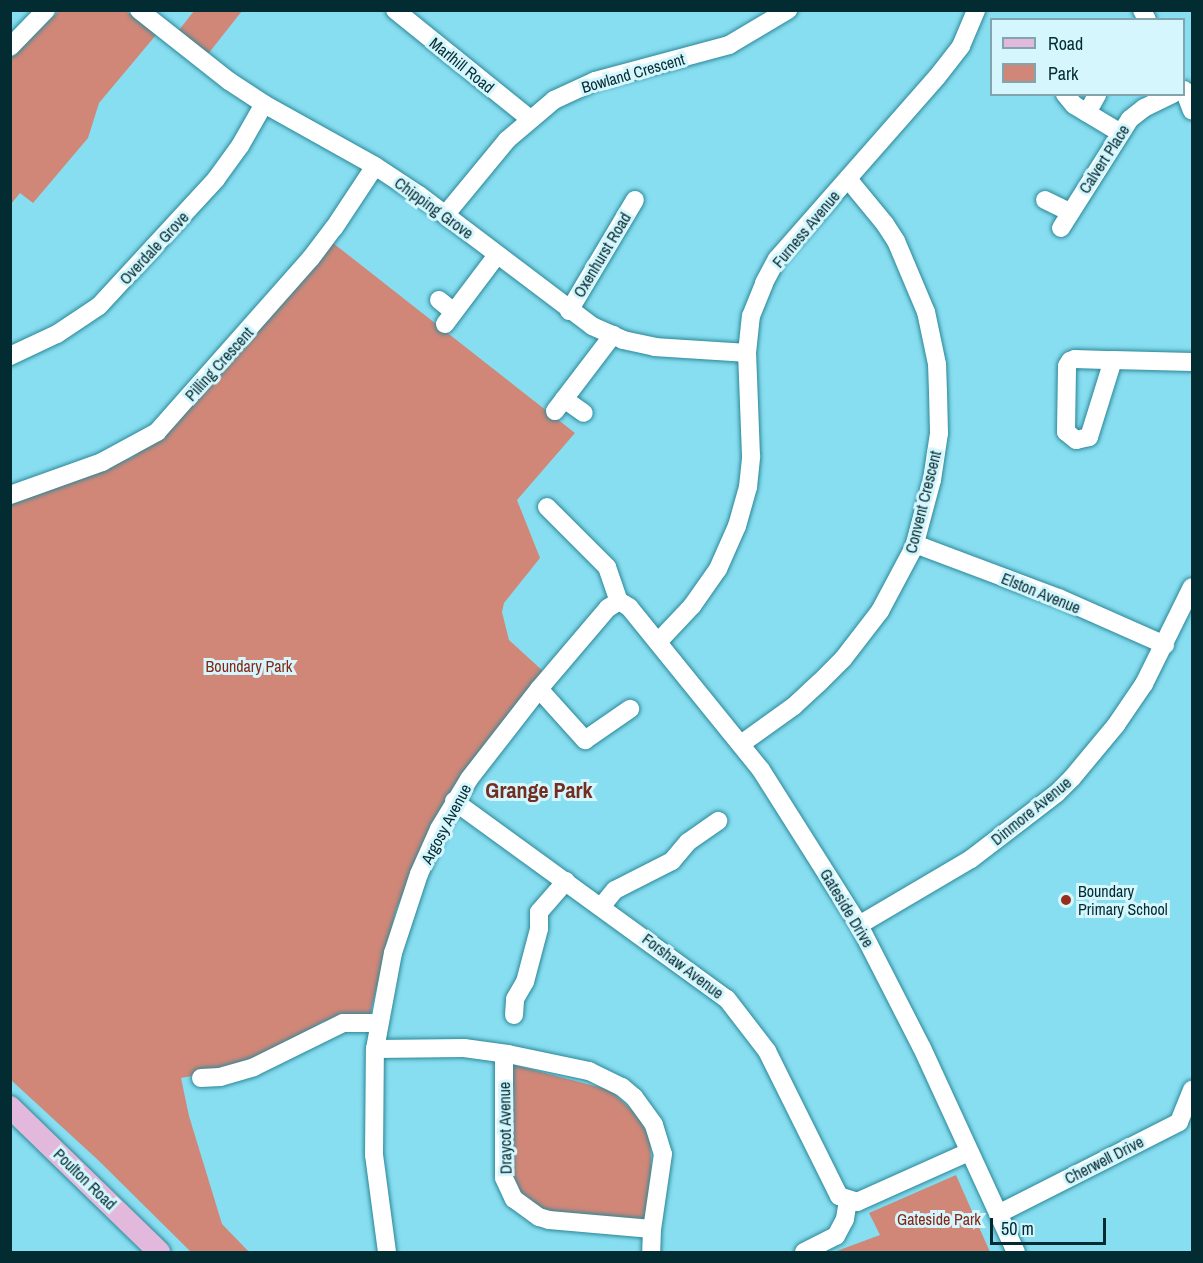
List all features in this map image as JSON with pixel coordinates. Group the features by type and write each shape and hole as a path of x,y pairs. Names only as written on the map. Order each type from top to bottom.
{"main road":[{"name":"Poulton Road","path":"10,1107 159,1252"}],"street":[{"path":"10,47 46,10"},
{"name":"Chipping Grove","path":"139,10 229,81 264,104 375,166 446,214 569,311 592,326 613,335 655,347 747,352"},
{"name":"Marlhill Road","path":"395,10 530,119"},
{"name":"Bowland Crescent","path":"446,214 507,140 554,100 575,89 729,45 788,10"},
{"name":"Furness Avenue","path":"658,642 692,606 718,569 737,526 748,487 752,456 747,352 751,316 777,259 943,69 961,46 976,10"},
{"path":"1185,93 1192,111"},
{"path":"1067,96 1074,105 1119,132"},
{"path":"1087,113 1096,96"},
{"name":"Calvert Place","path":"1061,228 1119,132 1137,113 1169,96"},
{"name":"Overdale Grove","path":"10,356 57,334 99,306 216,179 240,146 264,104"},
{"name":"Pilling Crescent","path":"10,495 102,462 158,432 311,258 375,166"},
{"name":"Convent Crescent","path":"741,744 794,706 843,659 880,611 915,544 932,480 939,433 937,364 933,338 912,275 896,241 848,179"},
{"name":"Oxenhurst Road","path":"569,311 635,200"},
{"name":"Calvert Place","path":"1045,200 1070,212"},
{"path":"439,300 450,318 497,255"},
{"path":"584,412 559,405 613,335"},
{"path":"1113,360 1192,362"},
{"path":"547,507 607,567 619,601"},
{"name":"Elston Avenue","path":"915,544 1059,598 1165,645"},
{"name":"Dinmore Avenue","path":"859,925 957,868 1057,793 1116,725 1144,684 1165,645 1188,610 1192,587"},
{"name":"Gateside Drive","path":"619,601 629,607 768,780 859,925 922,1048 1016,1252"},
{"name":"Argosy Avenue","path":"387,1252 374,1155 375,1049 378,1023 393,953 419,874 454,801 539,689 608,608 619,601"},
{"path":"539,689 585,740 630,709"},
{"name":"Forshaw Avenue","path":"454,801 714,988 739,1013 767,1051 834,1189 848,1201"},
{"path":"601,907 615,890 672,861 688,842 718,821"},
{"path":"511,1003 525,982 539,928 539,912 566,881"},
{"path":"201,1078 219,1077 254,1067 343,1023 378,1023"},
{"path":"375,1049 464,1048 504,1054 589,1071 610,1081 634,1097 654,1125 663,1154 652,1229 651,1252"},
{"name":"Draycot Avenue","path":"504,1054 504,1178 514,1199 539,1217 549,1220 652,1229"},
{"name":"Cherwell Drive","path":"998,1214 1179,1122 1192,1090"},
{"path":"804,1252 836,1236 845,1219 848,1201 857,1202 868,1198 969,1152"}],"green space":[{"path":"59,11 126,11 156,35 99,103 88,138 33,203 20,193 11,204 10,59"},
{"path":"194,11 242,11 208,54 179,30"},
{"name":"Boundary Park","path":"333,243 575,433 517,500 540,558 504,603 502,612 509,640 544,672 472,761 449,794 434,823 396,910 370,1014 322,1022 281,1048 220,1071 181,1078 189,1116 222,1224 249,1252 191,1252 98,1160 11,1080 11,504 131,458 150,444"},
{"path":"510,1064 610,1090 637,1115 650,1139 652,1177 645,1222 538,1212 519,1197 509,1179"},
{"name":"Gateside Park","path":"956,1175 990,1252 834,1252 880,1235 869,1213"}],"place":[{"name":"Boundary Primary School","path":"1066,900"}],"district":[{"name":"Grange Park","path":"539,791"}]}
